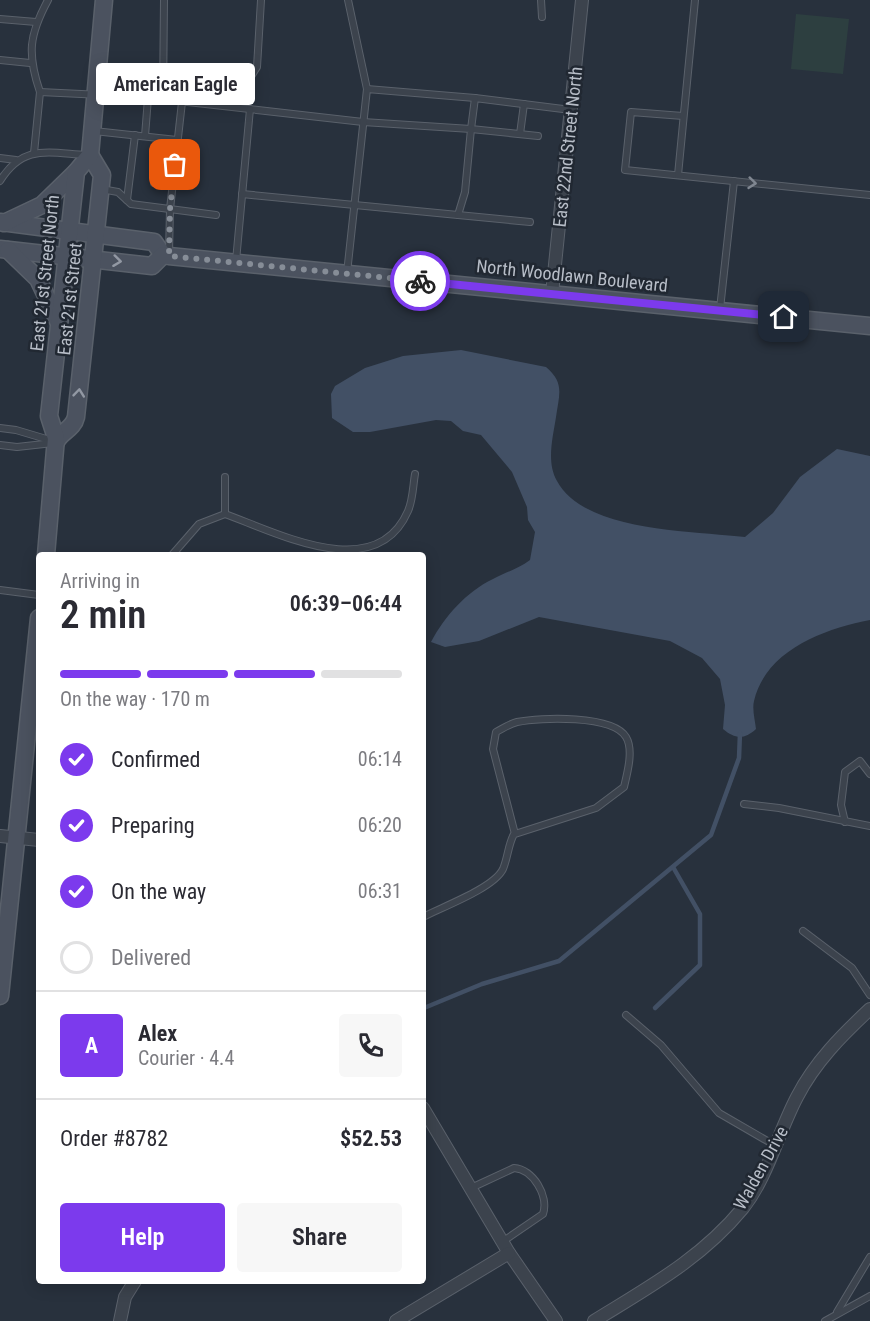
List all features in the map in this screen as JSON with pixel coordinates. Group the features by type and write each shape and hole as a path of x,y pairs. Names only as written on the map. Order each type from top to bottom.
{"main road":[{"path":"90,155 104,0"},
{"name":"East 21st Street North","path":"46,552 56,442 50,416 69,231 76,172 90,155"},
{"name":"East 21st Street","path":"56,442 63,433 73,427 76,417 101,189 101,170 90,155"},
{"path":"2,223 42,205 76,172"},
{"name":"North Woodlawn Boulevard","path":"2,223 154,242 166,256"},
{"path":"4,250 38,279 60,324"},
{"name":"North Woodlawn Boulevard","path":"4,250 152,266 166,256 235,262 870,326"},
{"path":"0,996 8,837 36,639"}],"street":[{"name":"East 22nd Street North","path":"552,294 582,0"},
{"path":"8,837 36,840"},
{"name":"Walden Drive","path":"594,1321 694,1258 744,1207 777,1146 797,1096 827,1053 870,1009"},
{"path":"426,1113 502,1242 556,1321"},
{"path":"396,1321 509,1253"},
{"path":"120,1321 125,1297 133,1284"}],"lane":[{"path":"34,153 40,92 30,63 36,22 48,0"},
{"path":"163,99 164,0"},
{"path":"163,69 250,78 257,67 261,0"},
{"path":"347,273 367,89 348,0"},
{"path":"542,0 542,17"},
{"path":"678,175 695,0"},
{"path":"0,19 36,22"},
{"path":"0,60 30,63"},
{"path":"367,89 475,98 571,110"},
{"path":"40,92 163,99 363,122 538,136"},
{"path":"145,136 148,98"},
{"path":"458,215 465,192 475,98"},
{"path":"166,256 182,102"},
{"path":"520,134 524,104"},
{"path":"235,262 250,109"},
{"path":"683,116 631,112 625,170 870,195"},
{"path":"92,131 177,140"},
{"path":"127,200 135,135"},
{"path":"0,158 16,160 34,153 90,155"},
{"path":"0,180 16,160"},
{"path":"132,161 141,162"},
{"path":"156,163 175,165"},
{"path":"129,181 139,182"},
{"path":"720,311 734,181"},
{"path":"154,183 173,186"},
{"path":"101,189 118,192 131,204 216,215"},
{"path":"242,194 530,222"},
{"path":"0,428 16,430 56,442"},
{"path":"0,445 17,447 56,442"},
{"path":"175,552 199,524 225,514 320,548 347,551 380,544 396,530 409,510 414,474"},
{"path":"225,477 225,514"},
{"path":"0,590 36,595"},
{"path":"426,915 494,881 503,869 508,845 515,834 596,808 624,787 629,765 628,740 619,728 595,722 541,719 514,723 496,732 493,749 515,834"},
{"path":"845,822 841,805 845,772 860,761 870,774"},
{"path":"744,804 779,808 870,826"},
{"path":"803,931 852,968 870,995"},
{"path":"626,1015 661,1045 719,1113 777,1146"},
{"path":"471,1189 514,1168 528,1172 541,1191 545,1200 543,1214 502,1242"},
{"path":"837,1312 870,1257"},
{"path":"825,1321 837,1312 870,1296"}],"shaded area":[{"path":"796,14 849,19 843,74 791,69"}],"water":[{"path":"461,350 546,367 552,373 559,390 551,449 552,466 557,481 571,498 615,520 670,530 745,537 773,513 800,477 837,449 870,456 870,620 816,636 784,655 761,683 754,701 756,729 740,737 723,729 725,705 720,679 702,658 670,641 539,617 479,641 445,647 431,642 443,623 465,598 483,584 530,560 535,532 528,520 527,507 512,472 481,435 463,431 451,421 436,420 370,432 353,432 332,418 331,394 335,386 365,368 403,356"}],"waterway":[{"path":"426,1007 482,984 559,961 711,835 739,758 740,733"},
{"path":"655,1008 700,965 700,914 673,867"}],"way so far":[{"path":"175,165 170,209 169,256 420,281"}],"place":[{"name":"American Eagle","path":"175,165"}],"route":[{"path":"420,281 784,317"}]}
